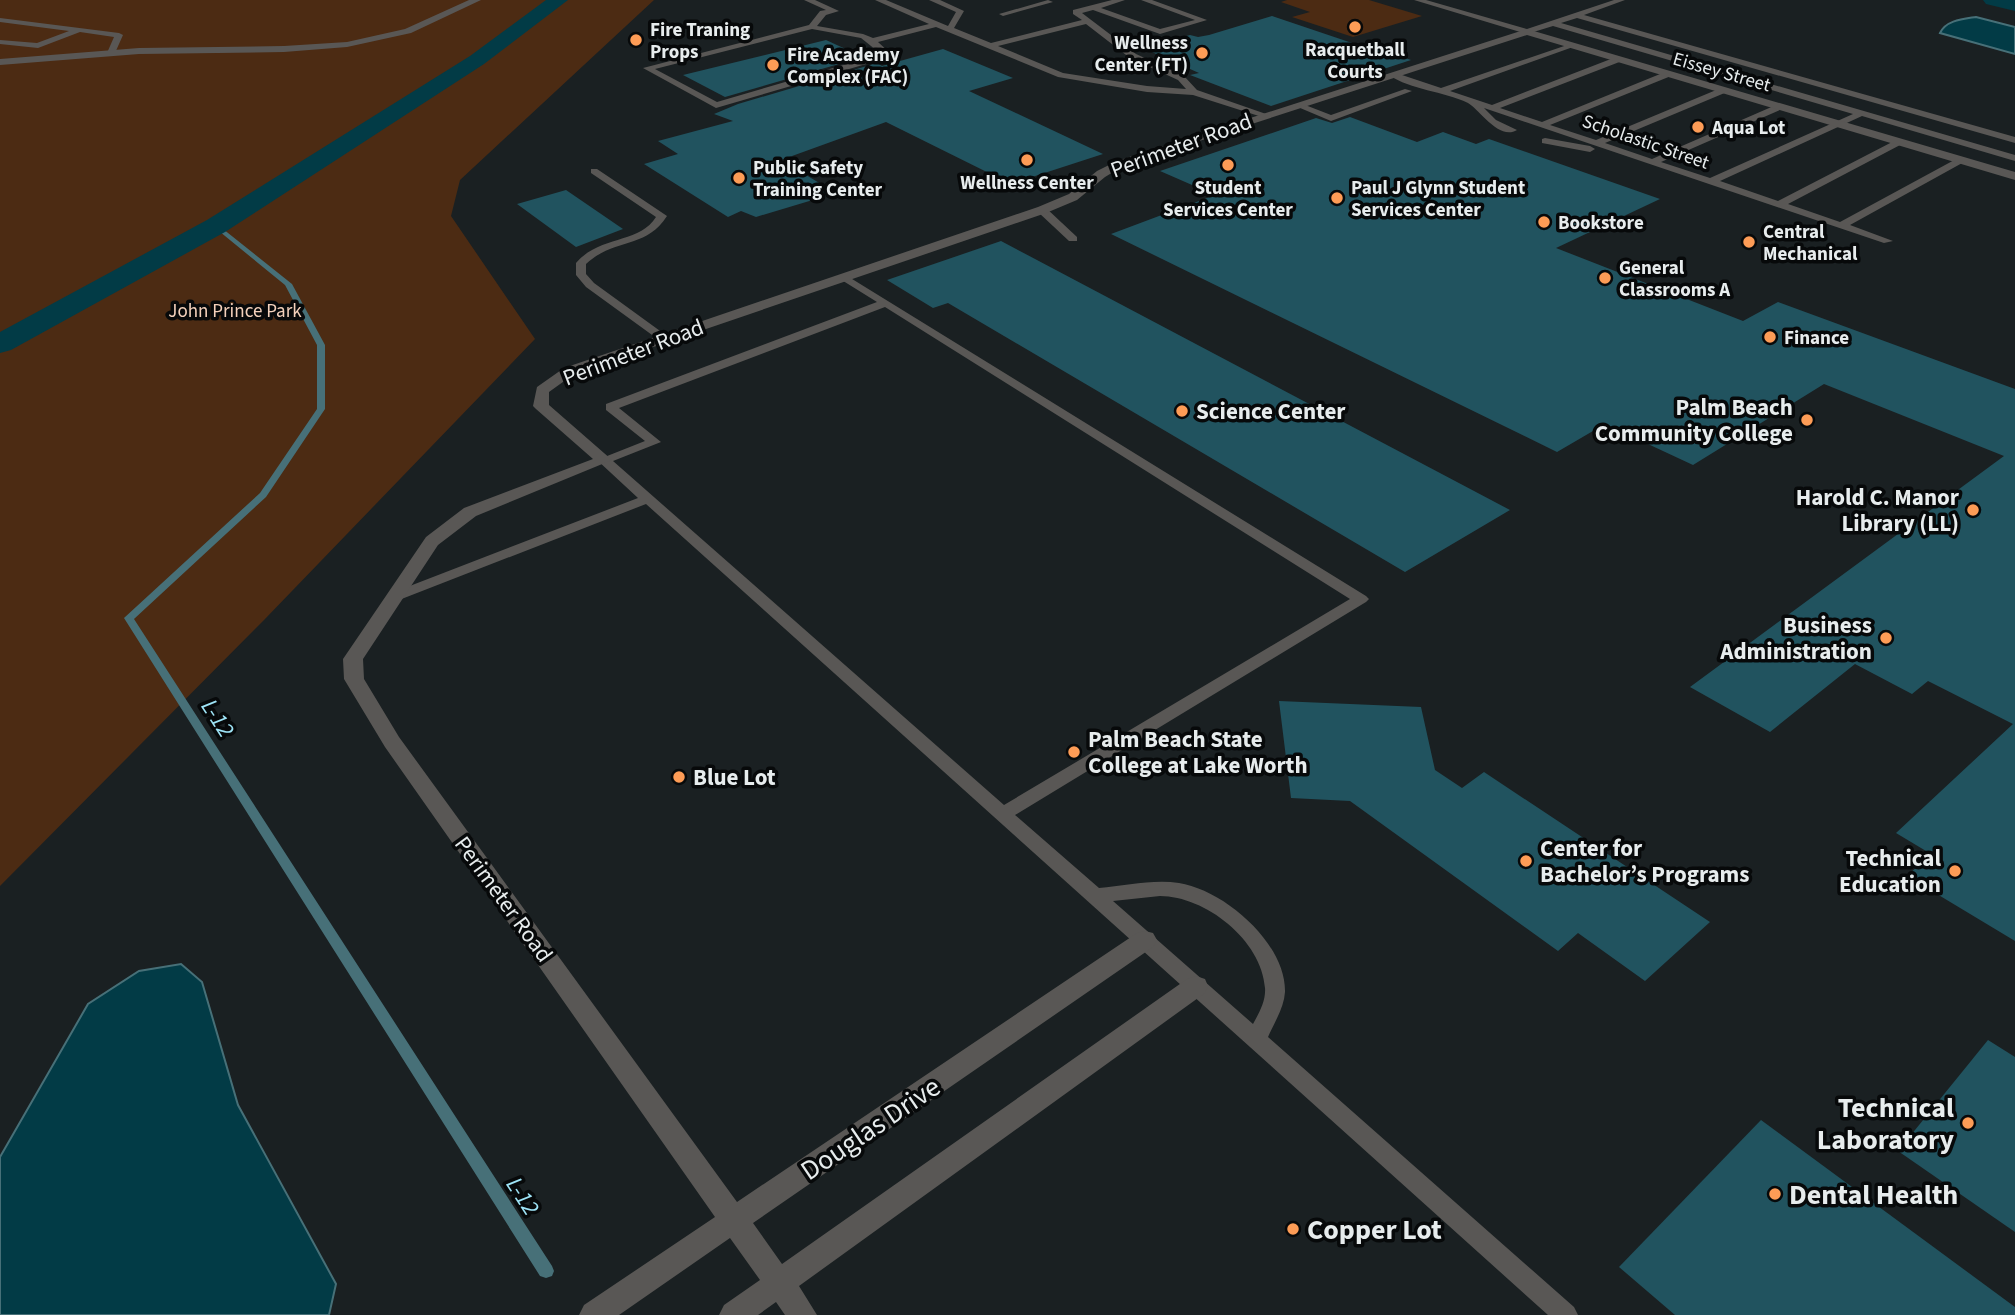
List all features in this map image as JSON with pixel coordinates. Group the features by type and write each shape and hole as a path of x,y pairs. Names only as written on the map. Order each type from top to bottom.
{"street":[{"path":"0,62 159,50 267,51 349,44 407,32 475,0"},
{"name":"Eissey Street","path":"1527,32 2015,176"},
{"name":"Perimeter Road","path":"802,1315 392,742 354,678 353,659 432,541 470,512 604,460 541,406 542,390 569,371 1042,210 1073,197 1101,174 1121,163 1527,32"},
{"name":"Douglas Drive","path":"594,1315 1145,940"},
{"path":"734,1315 1196,986"}],"lane":[{"path":"808,0 835,11 823,13 812,27"},
{"path":"879,0 1061,75 1147,89 1194,92 1265,115"},
{"path":"933,0 960,10 950,29"},
{"path":"1121,0 1072,10 1133,56 1181,78 1194,92"},
{"path":"1093,7 1160,32 1203,20 1145,0"},
{"name":"Eissey Street","path":"1418,0 1527,32"},
{"path":"1527,32 1621,0"},
{"path":"1003,14 1046,1 1058,5"},
{"path":"1576,15 2015,140"},
{"path":"0,20 119,35 111,54"},
{"path":"989,46 1088,21"},
{"path":"1553,23 2011,156"},
{"path":"872,41 937,24"},
{"path":"812,27 863,36 887,55 716,105 647,68 812,27"},
{"path":"0,42 38,46 80,30"},
{"path":"1442,91 1570,45"},
{"path":"1492,108 1619,59"},
{"path":"1542,125 1668,74"},
{"name":"Scholastic Street","path":"1393,75 1888,242"},
{"path":"1597,144 1724,90"},
{"path":"1297,105 1331,118 1408,91"},
{"path":"1471,101 1493,122 1512,130"},
{"path":"1653,162 1779,107"},
{"path":"1710,182 1862,113"},
{"path":"1545,141 1629,154"},
{"path":"1778,205 1899,142"},
{"path":"1983,167 2011,156"},
{"path":"1840,226 1961,160"},
{"path":"594,171 662,216 653,229 610,242 590,252 581,262 581,275 590,285 663,338"},
{"path":"1042,210 1073,239"},
{"path":"845,277 1361,599 1002,814"},
{"path":"886,303 610,407 654,442 604,460 1566,1315"},
{"path":"394,597 647,499"},
{"path":"1095,897 1167,889 1183,890 1213,901 1251,935 1274,972 1275,993 1256,1040"}],"green space":[{"name":"John Prince Park","path":"0,0 654,0 460,180 451,216 535,339 265,619 0,886"},
{"name":"Racquetball Courts","path":"1369,0 1422,16 1353,37 1292,17 1310,12 1281,2"}],"water":[{"path":"1976,17 2015,27 2015,54 1940,33 1946,25"},
{"path":"181,964 202,982 238,1105 336,1284 329,1315 0,1315 0,1157 88,1004 139,971"}],"building":[{"path":"1272,16 1411,60 1271,106 1190,75 1199,73 1143,48 1190,35 1209,35"},
{"name":"Fire Academy Complex (FAC)","path":"826,40 863,57 725,97 683,75"},
{"path":"943,49 1013,78 969,91 1103,154 1011,184 886,122 781,160 836,193 756,217 741,211 728,217 644,164 678,154 658,141 733,121 714,114 738,104 877,63 882,66"},
{"path":"1350,117 1417,142 1443,132 1476,144 1489,139 1660,199 1556,248 1743,321 1778,302 2015,389 2015,941 1907,876 1931,854 1896,833 2013,724 1928,681 1912,694 1855,664 1770,732 1690,687 2004,456 1824,384 1693,465 1605,424 1557,452 1111,234 1215,195 1160,171 1316,118 1332,123"},
{"path":"566,190 623,229 576,247 517,204"},
{"name":"Science Center","path":"1001,241 1510,510 1405,572 948,303 933,308 887,280"},
{"name":"Center for Bachelor’s Programs","path":"1279,701 1421,707 1435,770 1462,788 1484,772 1710,922 1645,981 1578,933 1558,951 1350,801 1291,798"},
{"name":"Technical Laboratory","path":"1988,1040 2015,1057 2015,1232 1898,1151"},
{"name":"Dental Health","path":"1761,1120 2015,1307 2015,1315 1675,1315 1619,1267"}],"waterway":[{"path":"0,344 216,226 477,60 558,0"},
{"path":"1993,0 2015,5"},
{"name":"L-12","path":"216,226 288,284 321,345 321,409 263,495 129,618 546,1271"}],"place":[{"name":"Racquetball Courts","path":"1355,27"},
{"name":"Fire Traning Props","path":"636,40"},
{"name":"Wellness Center (FT)","path":"1202,53"},
{"name":"Fire Academy Complex (FAC)","path":"773,65"},
{"name":"Aqua Lot","path":"1698,127"},
{"name":"Wellness Center","path":"1027,160"},
{"name":"Student Services Center","path":"1228,165"},
{"name":"Public Safety Training Center","path":"739,178"},
{"name":"Paul J Glynn Student Services Center","path":"1337,198"},
{"name":"Bookstore","path":"1544,222"},
{"name":"Central Mechanical","path":"1749,242"},
{"name":"General Classrooms A","path":"1605,278"},
{"name":"Finance","path":"1770,337"},
{"name":"Science Center","path":"1182,411"},
{"name":"Palm Beach Community College","path":"1807,420"},
{"name":"Harold C. Manor Library (LL)","path":"1973,510"},
{"name":"Business Administration","path":"1886,638"},
{"name":"Palm Beach State College at Lake Worth","path":"1074,752"},
{"name":"Blue Lot","path":"679,777"},
{"name":"Center for Bachelor’s Programs","path":"1526,861"},
{"name":"Technical Education","path":"1955,871"},
{"name":"Technical Laboratory","path":"1968,1123"},
{"name":"Dental Health","path":"1775,1194"},
{"name":"Copper Lot","path":"1293,1229"}]}
